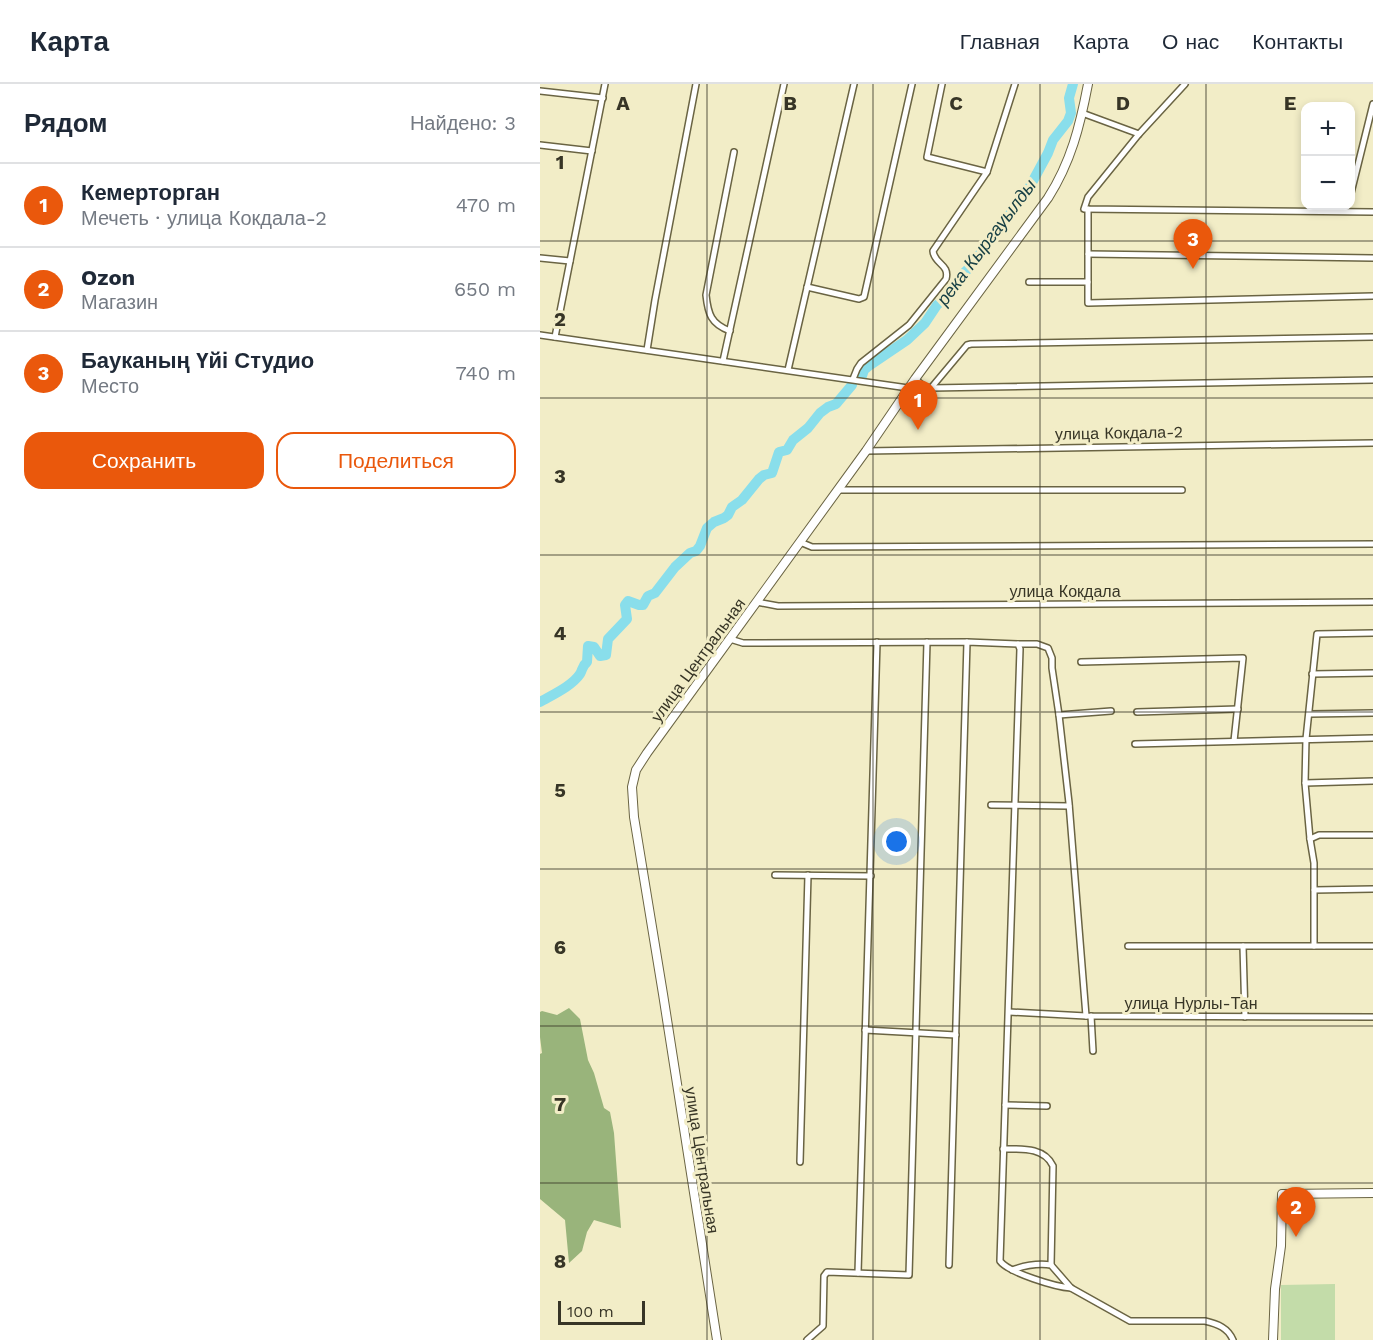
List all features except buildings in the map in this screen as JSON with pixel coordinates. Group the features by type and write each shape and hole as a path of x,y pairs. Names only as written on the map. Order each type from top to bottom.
{"main road":[{"name":"улица Центральная","path":"717,1340 634,817 632,787 636,770 866,451 908,388 1058,183 1075,142 1088,84"},
{"path":"1273,1340 1275,1289 1281,1246 1282,1194 1373,1193"}],"street":[{"path":"555,337 605,84"},
{"path":"647,350 696,84"},
{"path":"723,361 784,84"},
{"path":"788,370 854,84"},
{"path":"807,287 859,299 864,297 912,84"},
{"path":"942,84 927,157 987,172"},
{"path":"854,379 856,369 861,363 909,325 946,279 946,269 934,256 933,251 987,172 1016,84"},
{"path":"1185,84 1139,134 1088,197 1086,209 1088,303 1373,296"},
{"path":"540,91 603,98"},
{"path":"1355,177 1373,104"},
{"path":"1082,113 1139,134"},
{"path":"540,145 592,151"},
{"path":"730,331 720,327 713,320 706,295 734,152"},
{"path":"1086,209 1301,209"},
{"path":"1355,210 1373,212"},
{"path":"1088,254 1373,258"},
{"path":"540,258 570,261"},
{"path":"1029,282 1088,282"},
{"path":"540,335 908,388"},
{"path":"931,388 967,345 971,344 1373,337"},
{"path":"915,379 925,387 931,388 1373,380"},
{"name":"улица Кокдала-2","path":"866,451 1373,443"},
{"path":"838,490 1182,490"},
{"path":"800,542 812,547 1373,544"},
{"name":"улица Кокдала","path":"757,602 777,606 1373,602"},
{"path":"1314,946 1314,863 1305,783 1306,739 1317,634 1373,633"},
{"path":"730,639 743,643 967,642 1037,644 1048,648 1052,658 1059,715 1093,1051"},
{"path":"858,1273 877,642"},
{"path":"807,1340 823,1326 824,1276 827,1272 909,1275 927,642"},
{"path":"949,1265 967,642"},
{"path":"1018,644 1020,650 1000,1261 1012,1270 1041,1281 1071,1288 1109,1308 1124,1319 1130,1321 1205,1321 1227,1329 1233,1340"},
{"path":"1081,662 1243,658 1234,741"},
{"path":"1312,674 1373,672"},
{"path":"1137,712 1238,709"},
{"path":"1059,715 1111,711"},
{"path":"1310,714 1373,713"},
{"path":"1135,744 1373,738"},
{"path":"1305,783 1373,781"},
{"path":"992,805 1069,806"},
{"path":"1310,839 1319,835 1373,835"},
{"path":"776,875 871,876"},
{"path":"800,1162 808,875"},
{"path":"1314,890 1373,889"},
{"path":"1128,946 1373,946"},
{"path":"1243,946 1245,1017"},
{"name":"улица Нурлы-Тан","path":"1009,1012 1088,1016 1373,1017"},
{"path":"865,1030 956,1035"},
{"path":"1005,1105 1047,1106"},
{"path":"1004,1149 1042,1153 1050,1159 1053,1166 1051,1265"},
{"path":"1012,1270 1037,1263 1051,1265 1071,1288"}],"green space":[{"path":"569,1008 580,1019 588,1060 604,1108 610,1112 614,1133 621,1228 594,1220 587,1232 582,1251 569,1263 565,1220 540,1199 540,1054 542,1053 540,1012 557,1015"},
{"path":"1335,1284 1335,1340 1281,1340 1281,1285"}],"waterway":[{"name":"река Кыргауылды","path":"862,376 864,370 907,340 925,323 937,305 949,295 1028,190 1053,140 1068,121 1071,113 1069,98 1073,84"},
{"name":"река Кыргауылды","path":"540,702 562,690 580,674 587,662 588,646 594,647 600,656 606,655 608,639 627,619 625,605 628,601 643,605 648,596 655,593 675,567 690,553 696,551 707,528 728,515 732,507 742,500 759,479 772,473 779,452 787,450 793,440 808,428 820,413 836,404 852,385"}],"place":[{"name":"Бауканың Үйі Студио","path":"1193,269"},
{"name":"Кемерторган","path":"918,430"},
{"name":"Ozon","path":"1296,1237"}]}
